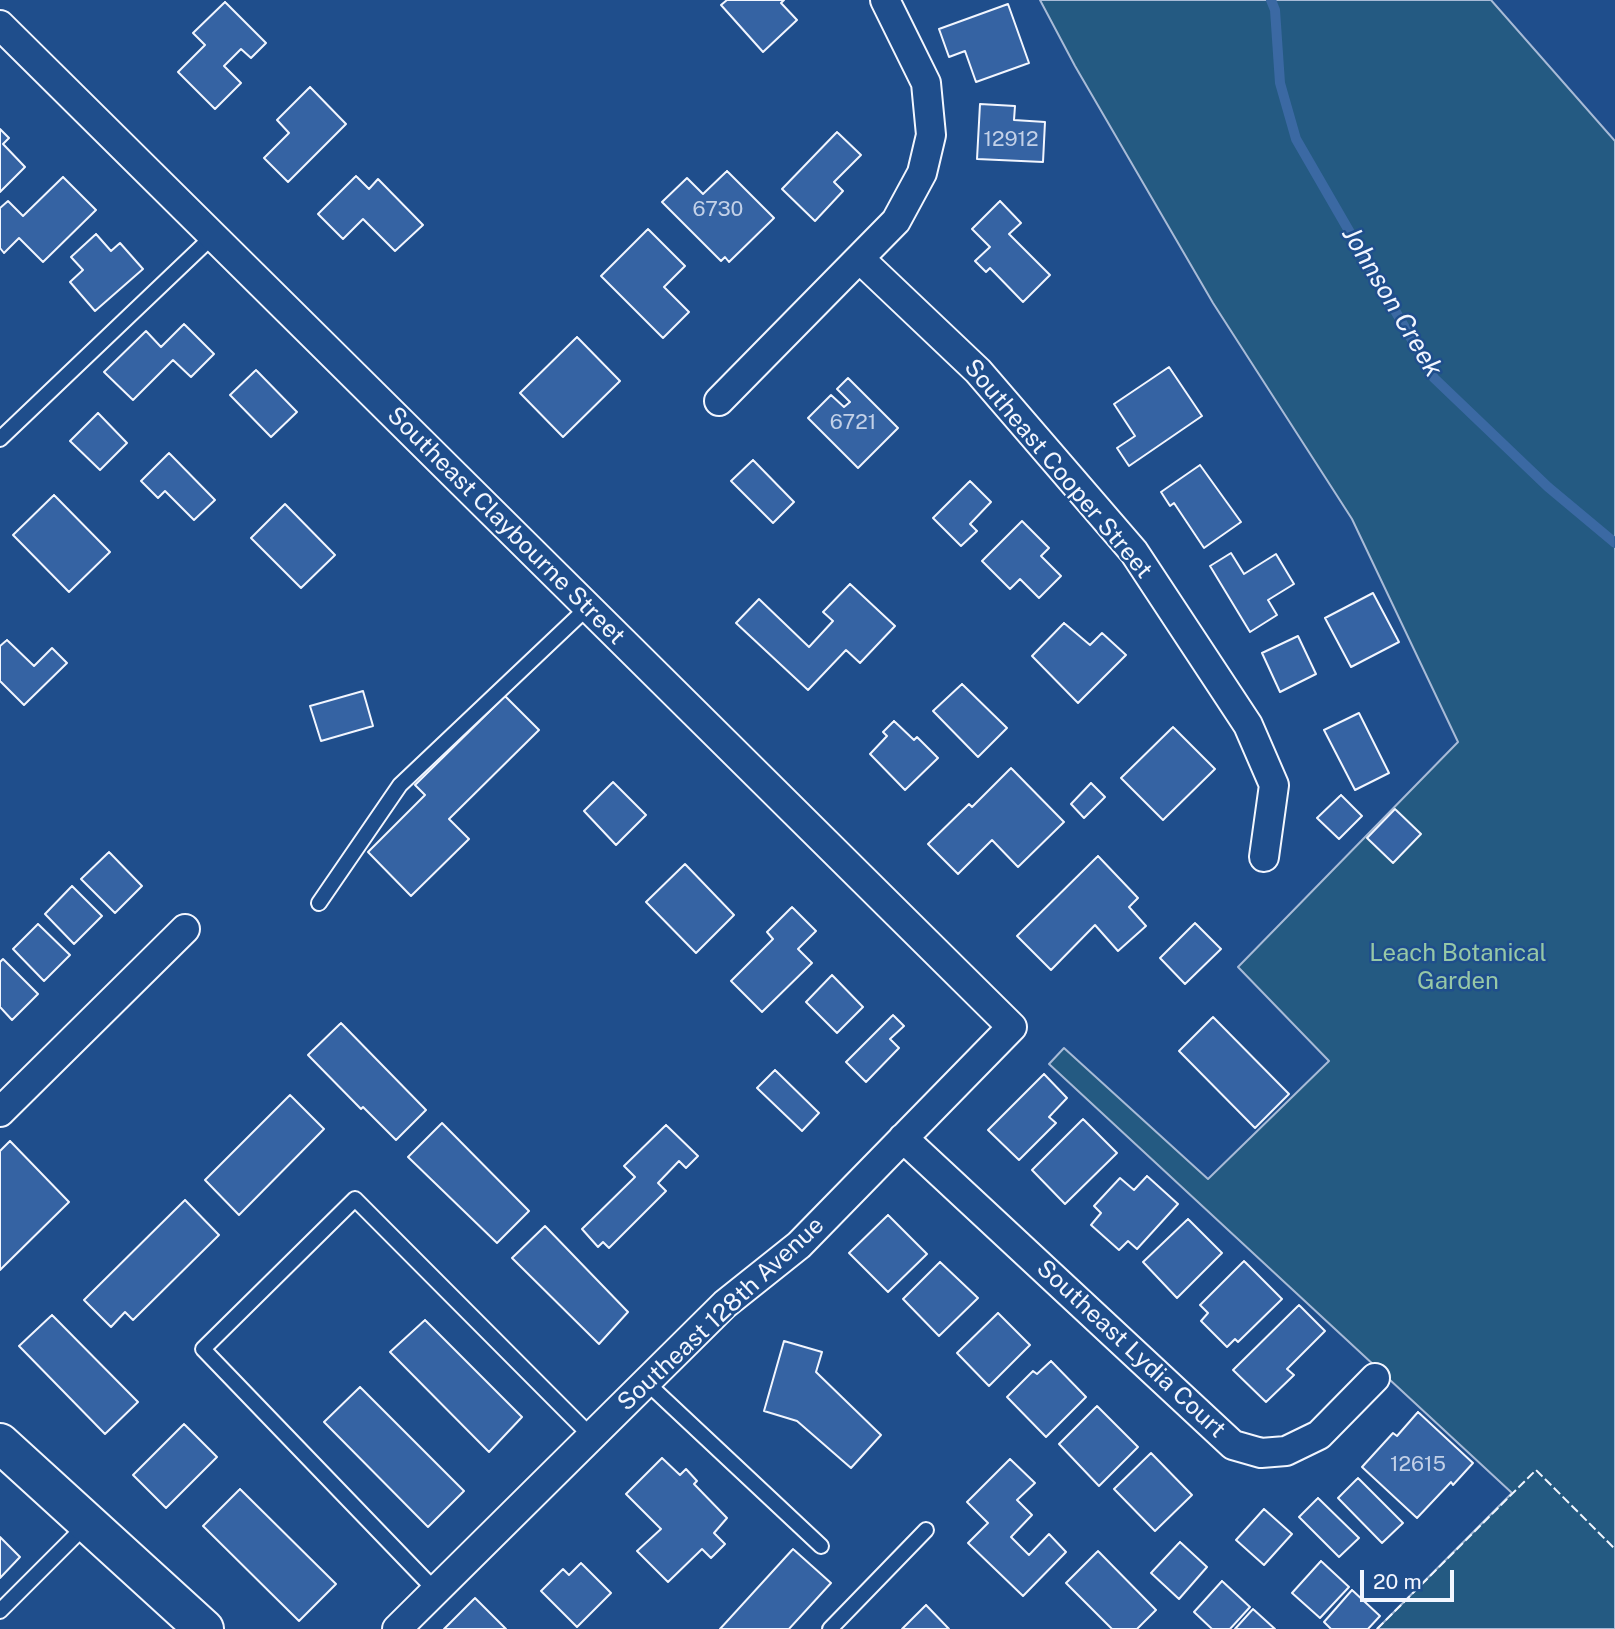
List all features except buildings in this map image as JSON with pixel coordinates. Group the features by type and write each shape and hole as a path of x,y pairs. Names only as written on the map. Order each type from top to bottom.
{"main road":[{"path":"0,1443 204,1629"}],"street":[{"path":"719,401 896,221 922,173 931,135 926,83 886,0"},
{"name":"Southeast Claybourne Street","path":"0,25 1012,1027"},
{"name":"Southeast Cooper Street","path":"860,259 978,371 1134,552 1248,725 1274,785 1264,857"},
{"path":"0,1112 185,929"},
{"name":"Southeast 128th Avenue","path":"397,1629 725,1304 799,1245 1012,1027"},
{"name":"Southeast Lydia Court","path":"903,1138 1233,1445 1261,1453 1286,1451 1319,1435 1375,1378"}],"lane":[{"path":"0,439 213,236"},
{"path":"319,903 400,785 588,607"},
{"path":"435,1590 203,1349 355,1199 591,1436"},
{"path":"646,1382 821,1546"},
{"path":"0,1611 88,1523"},
{"path":"830,1629 926,1530"}],"green space":[{"name":"Leach Botanical Garden","path":"1040,0 1491,0 1615,141 1615,1629 1377,1629 1512,1493 1049,1064 1064,1048 1208,1179 1329,1061 1238,967 1458,742 1352,519 1213,303 1075,66"}],"waterway":[{"name":"Johnson Creek","path":"1271,0 1275,10 1280,83 1296,139 1434,378 1548,487 1615,543"}],"fence":[{"path":"1377,1629 1536,1470 1615,1549"}]}
